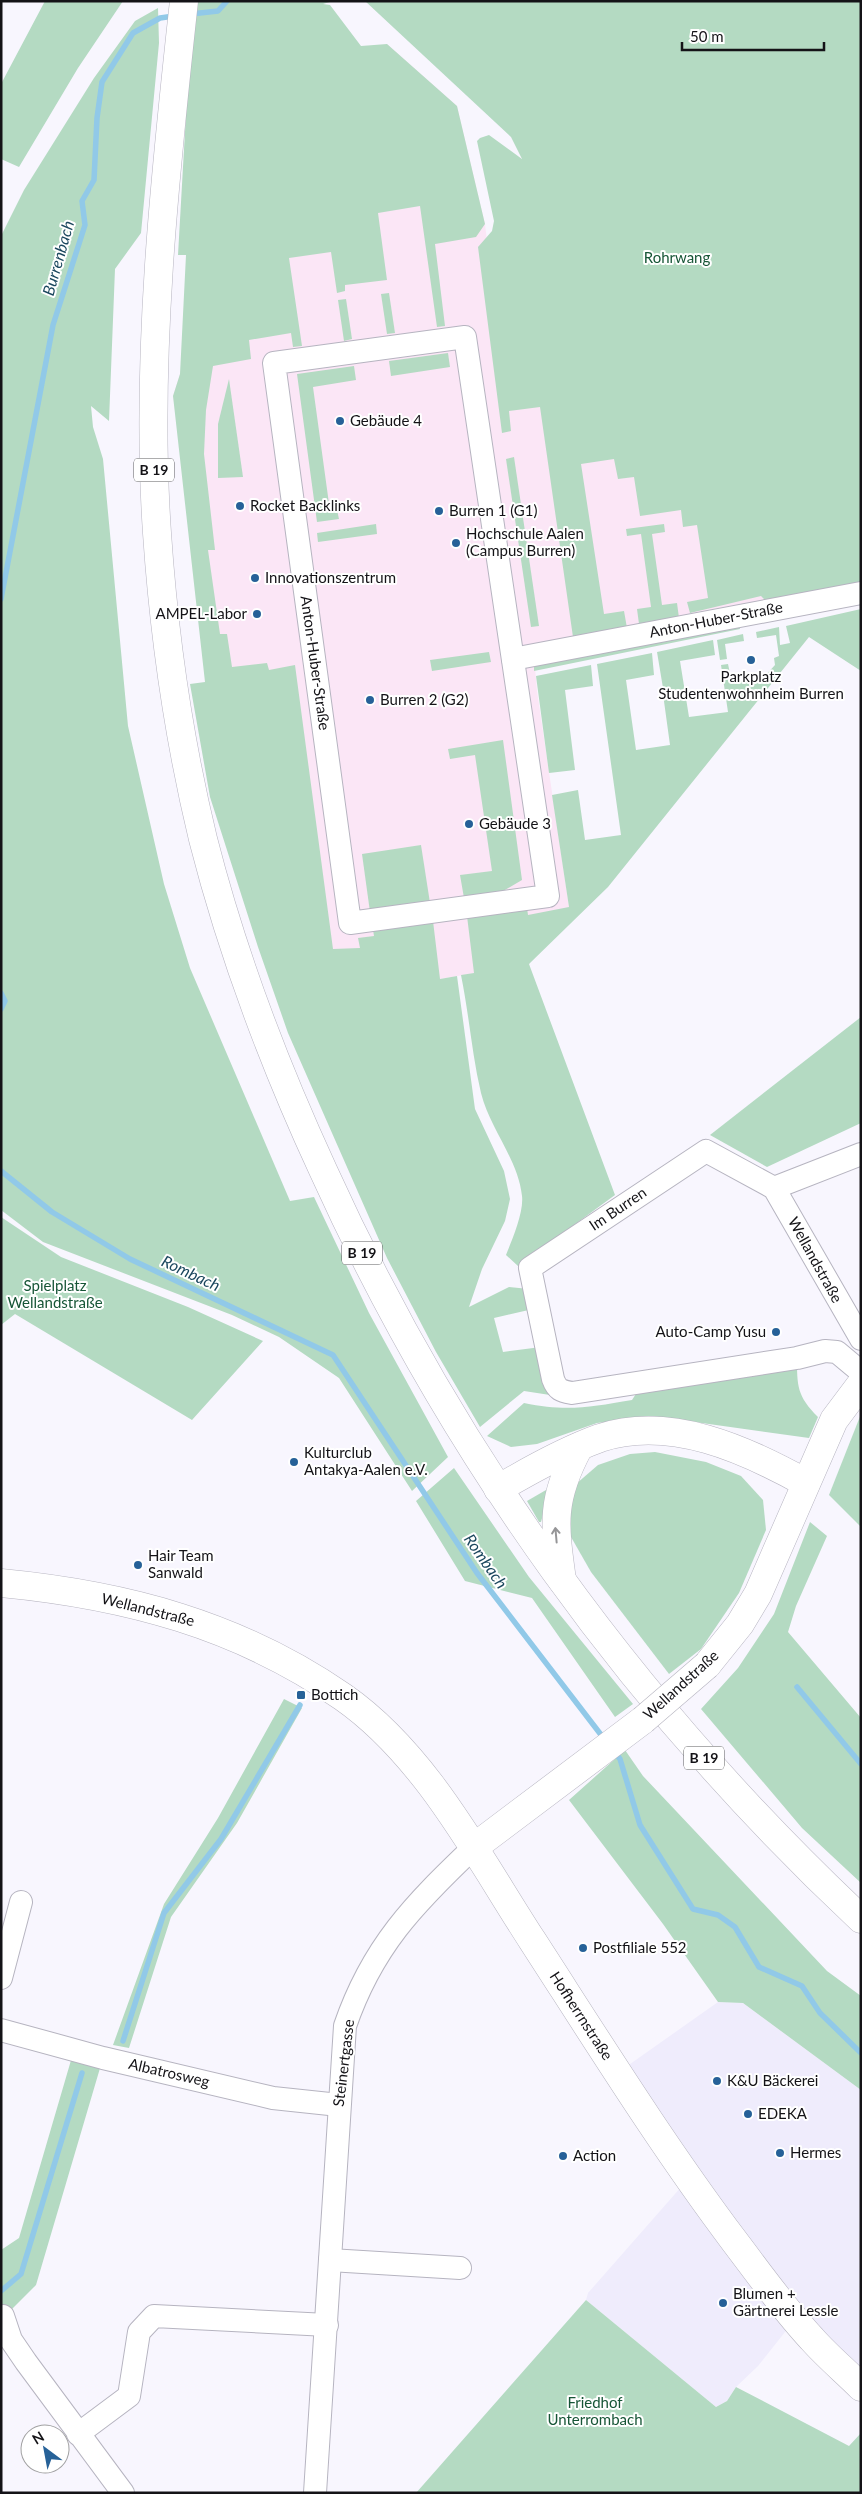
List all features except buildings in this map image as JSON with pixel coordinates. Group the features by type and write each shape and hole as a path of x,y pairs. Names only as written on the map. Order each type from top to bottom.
{"main road":[{"name":"B 19","path":"184,1 158,285 154,485 167,636 191,784 203,838 229,929 265,1031 306,1133 381,1290 442,1399 498,1489 563,1584 630,1672 716,1772 768,1828 861,1919"},
{"name":"Wellandstraße","path":"473,1848 598,1755 707,1665 740,1624 758,1594 834,1420 861,1384"},
{"path":"498,1489 532,1469 600,1438 644,1431 670,1432 729,1446 806,1483"},
{"path":"563,1584 557,1542 556,1507 562,1483 579,1447"},
{"name":"Wellandstraße","path":"1,1583 101,1597 144,1606 224,1632 287,1662"},
{"name":"Hofherrnstraße","path":"287,1662 345,1698 379,1727 443,1801 687,2179 795,2320 861,2386"}],"street":[{"name":"Anton-Huber-Straße","path":"465,337 513,659 548,896 350,923 274,363 465,337"},
{"name":"Anton-Huber-Straße","path":"513,659 861,593"},
{"name":"Im Burren","path":"774,1188 706,1151 530,1268 556,1387 561,1391 572,1393 797,1358 825,1351 837,1352"},
{"path":"774,1188 861,1154"},
{"name":"Wellandstraße","path":"774,1188 858,1336 837,1352"},
{"path":"837,1352 861,1372"},
{"name":"Steinertgasse","path":"315,2493 327,2325 338,2105 345,2026 368,1969 392,1934 422,1897 473,1848"},
{"path":"1,1978 21,1902"},
{"name":"Albatrosweg","path":"1,2030 103,2058 273,2098 338,2105"},
{"path":"330,2260 460,2268"},
{"path":"3,2316 11,2340 123,2493"},
{"path":"78,2434 129,2396 139,2332 154,2316 327,2325"}],"shaded area":[{"name":"Hochschule Aalen (Campus Burren)","path":"387,44 457,106 485,224 497,326 654,465 765,600 534,655 537,691 569,907 529,964 440,979 305,996 242,841 173,396 180,374"},
{"path":"718,2002 743,2003 861,2090 861,2375 799,2316 623,2069"},
{"path":"682,2186 789,2327 758,2366 736,2387 727,2401 716,2407 586,2300 588,2293"}],"green space":[{"path":"45,1 123,1 78,68 19,167 1,159 1,84"},
{"path":"195,1 333,1 323,4 330,5 361,46 387,44 457,106 485,224 476,237 435,244 445,326 437,327 420,206 378,213 387,280 345,285 345,291 337,293 331,252 289,258 302,346 293,347 291,333 249,340 251,359 213,366 206,410 204,454 215,550 208,550 220,634 227,634 232,667 267,663 269,670 295,665 333,949 360,948 358,938 374,936 373,930 433,921 440,979 457,976 475,1109 504,1171 510,1199 505,1221 482,1269 469,1307 509,1287 529,1289 533,1309 494,1318 503,1352 541,1347 550,1395 524,1391 480,1427 436,1352 387,1258 288,1033 210,797 190,684 205,682 173,396 180,374 186,255 178,255 191,26"},
{"name":"Rohrwang","path":"365,1 861,1 861,586 765,600 761,596 690,613 687,602 708,598 697,525 683,527 681,510 640,516 634,477 618,479 614,459 581,464 604,614 624,611 627,628 573,637 540,407 509,411 511,431 502,433 478,247 492,231 494,221 477,141 489,135 522,159 511,137"},
{"path":"158,8 159,43 141,233 115,269 109,421 91,406 93,427 103,459 128,726 164,884 190,968 290,1201 314,1197 369,1313 448,1457 412,1491 339,1378 279,1337 232,1315 43,1242 1,1210 1,236 24,190 94,78 135,21"},
{"path":"389,293 395,333 387,334 381,294"},
{"path":"346,299 352,339 344,341 338,300"},
{"path":"448,353 450,367 391,376 389,361"},
{"path":"354,366 356,380 313,387 330,511 337,510 339,519 317,522 297,374"},
{"path":"229,379 243,477 218,478 218,424"},
{"path":"514,457 539,626 531,627 506,459"},
{"path":"376,524 377,534 318,542 317,533"},
{"path":"664,524 665,532 652,534 662,605 677,603 679,618 639,624 637,609 651,607 641,534 627,536 626,529"},
{"path":"861,609 861,671 809,637 608,887 529,964 615,1195 518,1266 506,1255 517,1226 522,1196 515,1169 485,1106 481,1093 461,975 474,973 467,916 527,908 528,915 569,907 552,795 578,790 585,840 621,835 597,664 652,653 654,675 626,680 636,750 670,745 663,694 670,692 669,687 663,688 657,652 713,640 715,655 680,661 689,717 728,712 721,665 728,664 732,683 763,678 775,665 774,658 779,656 776,635 757,638 756,632 779,627 780,645 790,643 786,626"},
{"path":"739,624 740,629 534,671 534,665"},
{"path":"743,634 744,641 725,644 727,659 720,660 717,640"},
{"path":"489,652 491,662 432,671 430,660"},
{"path":"591,665 593,686 565,690 575,770 549,773 536,676"},
{"path":"503,740 522,880 498,894 464,898 460,875 492,871 475,755 450,759 448,749"},
{"path":"421,845 430,903 370,912 362,854"},
{"path":"861,1017 861,1123 767,1167 710,1135"},
{"name":"Spielplatz Wellandstraße","path":"1,1217 61,1257 188,1307 263,1341 192,1420 15,1314 1,1325"},
{"path":"797,1358 797,1376 802,1396 818,1417 809,1438 652,1416 597,1423 537,1444 511,1447 487,1436 524,1403 539,1406 578,1408 617,1403 632,1400 643,1383"},
{"path":"861,1414 861,1527 829,1495"},
{"path":"655,1452 706,1462 741,1476 763,1500 766,1530 739,1593 701,1649 669,1674 591,1572 567,1530 566,1510 576,1484 598,1465 630,1454"},
{"path":"454,1468 529,1577 633,1704 615,1717 532,1598 465,1581 416,1501"},
{"path":"546,1490 549,1492 541,1522 539,1522 527,1501"},
{"path":"810,1522 827,1536 796,1606 788,1632 861,1718 861,1883 802,1828 701,1709 738,1668 774,1614"},
{"path":"284,1699 302,1708 237,1823 171,1917 129,2048 113,2045 164,1904 218,1818"},
{"path":"625,1750 643,1776 827,1971 861,1996 861,2090 743,2003 718,2002 663,1924 569,1800"},
{"path":"74,2050 103,2058 36,2285 1,2320 1,2250 19,2238"},
{"name":"Friedhof Unterrombach","path":"586,2300 716,2407 727,2401 736,2387 849,2446 861,2433 861,2493 416,2493"}],"waterway":[{"name":"Burrenbach","path":"191,14 218,11 227,1"},
{"name":"Burrenbach","path":"1,599 53,325 85,225 82,201 94,180 97,118 102,82 133,33 160,18 174,16"},
{"name":"Burrenbach","path":"1,993 5,1001 1,1009"},
{"name":"Rombach","path":"1,1171 52,1212 130,1259 333,1355 477,1573 605,1740"},
{"path":"797,1687 861,1764"},
{"path":"123,2041 164,1913 221,1839 300,1705"},
{"name":"Rombach","path":"614,1751 620,1759 640,1825 693,1909 718,1915 735,1927 759,1967 802,1986 820,2013 861,2053"},
{"path":"1,2291 21,2274 82,2073"}],"place":[{"name":"Gebäude 4","path":"340,421"},
{"name":"Rocket Backlinks","path":"240,506"},
{"name":"Burren 1 (G1)","path":"439,511"},
{"name":"Hochschule Aalen (Campus Burren)","path":"456,543"},
{"name":"Innovationszentrum","path":"255,578"},
{"name":"AMPEL-Labor","path":"257,614"},
{"name":"Parkplatz Studentenwohnheim Burren","path":"751,660"},
{"name":"Burren 2 (G2)","path":"370,700"},
{"name":"Gebäude 3","path":"469,824"},
{"name":"Auto-Camp Yusu","path":"776,1332"},
{"name":"Kulturclub Antakya-Aalen e.V.","path":"294,1462"},
{"name":"Hair Team Sanwald","path":"138,1565"},
{"name":"Bottich","path":"301,1695"},
{"name":"Postfiliale 552","path":"583,1948"},
{"name":"K&U Bäckerei","path":"717,2081"},
{"name":"EDEKA","path":"748,2114"},
{"name":"Hermes","path":"780,2153"},
{"name":"Action","path":"563,2156"},
{"name":"Blumen + Gärtnerei Lessle","path":"723,2303"}]}
